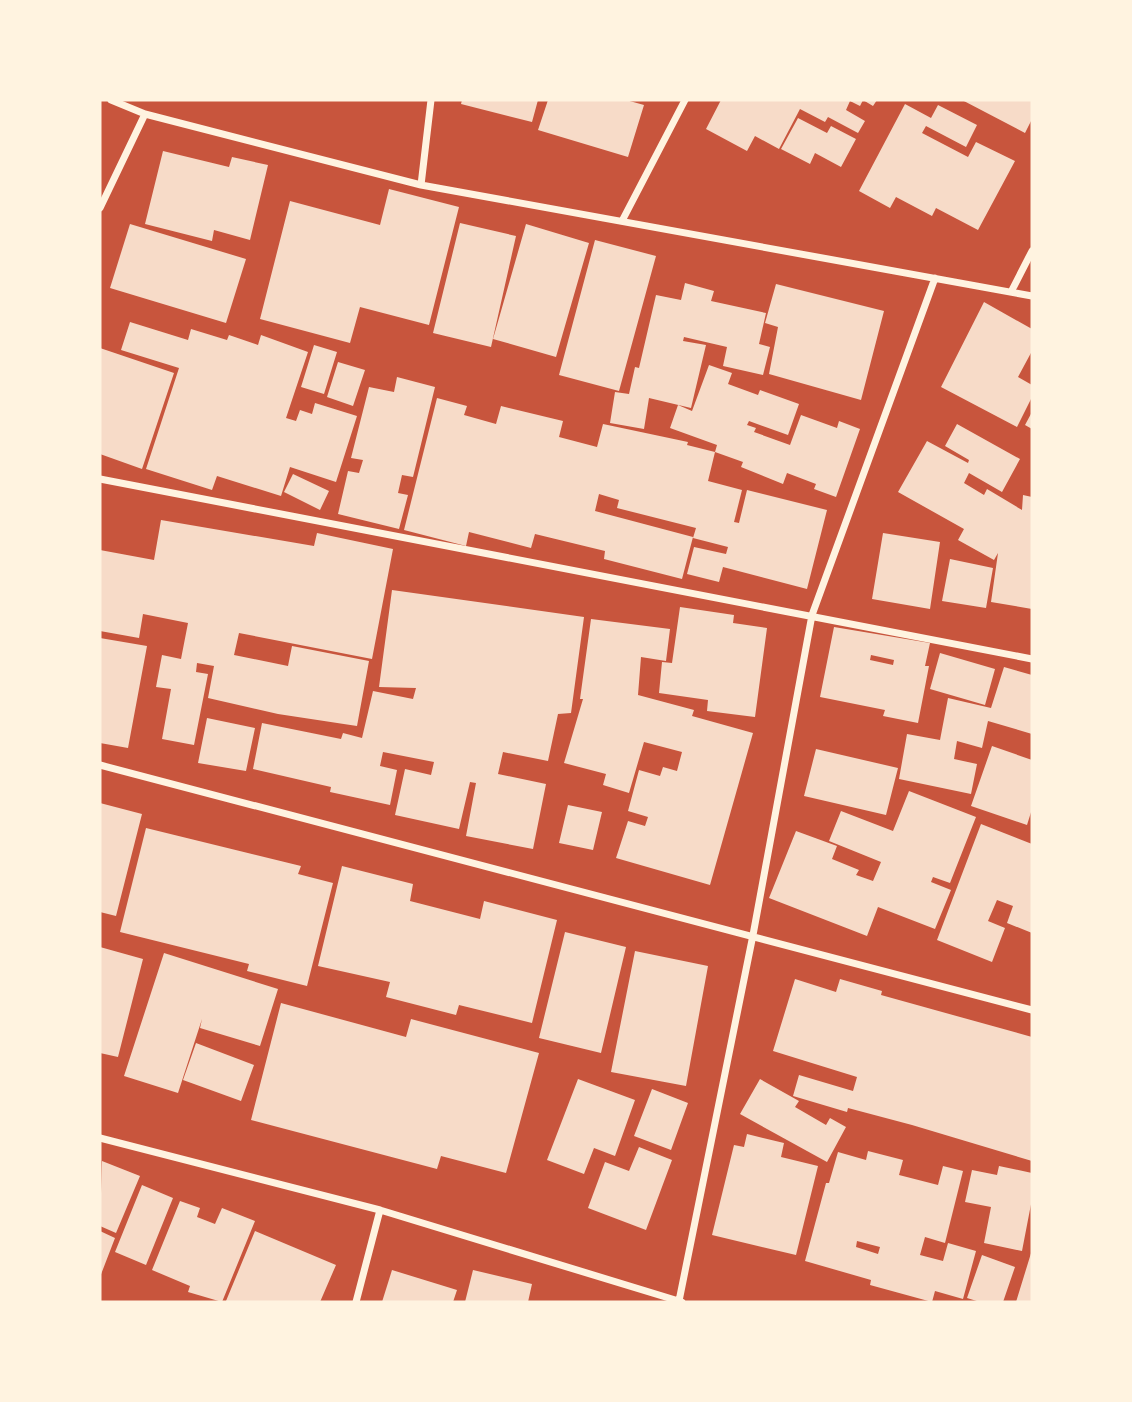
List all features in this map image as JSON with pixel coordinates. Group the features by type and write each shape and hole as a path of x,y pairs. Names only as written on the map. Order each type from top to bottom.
{"street":[{"path":"111,100 145,114 421,185 1032,296"},
{"path":"421,185 431,100"},
{"path":"622,221 685,100"},
{"path":"100,208 145,114"},
{"path":"1011,292 1032,250"},
{"path":"100,1138 380,1210 681,1302 812,615 935,278"},
{"path":"100,480 1032,659"},
{"path":"100,765 1032,1010"},
{"path":"356,1302 380,1210"}],"building":[{"path":"462,100 538,100 532,122 461,104"},
{"path":"548,100 626,100 644,105 628,157 538,130"},
{"path":"721,100 863,100 860,106 850,101 846,110 865,121 858,133 828,117 825,122 800,109 779,149 755,136 747,151 706,129"},
{"path":"863,100 877,100 873,106"},
{"path":"962,100 1032,100 1032,119 1025,133"},
{"path":"905,104 931,118 938,105 977,125 966,147 926,126 922,133 968,157 976,142 1015,161 978,230 936,208 932,216 896,197 890,208 859,191"},
{"path":"798,118 827,133 831,126 856,139 841,167 815,153 810,164 781,149"},
{"path":"163,151 229,167 232,157 268,165 250,240 214,230 212,241 145,224"},
{"path":"389,189 459,207 429,325 360,307 350,343 260,319 290,201 380,225"},
{"path":"460,223 516,236 491,347 433,333"},
{"path":"130,224 246,259 226,323 110,288"},
{"path":"526,224 589,243 556,357 493,339"},
{"path":"595,240 656,256 619,391 559,375"},
{"path":"685,283 714,291 711,301 766,313 759,344 770,347 763,375 723,366 727,347 684,337 683,341 706,345 691,408 649,398 644,429 610,423 615,392 629,394 635,367 639,368 656,295 681,300"},
{"path":"776,284 884,311 861,400 769,374 778,327 765,323"},
{"path":"984,302 1032,329 1032,351 1018,377 1032,385 1032,397 1017,427 941,387"},
{"path":"130,322 188,340 191,329 227,340 229,335 258,345 261,335 308,352 286,418 296,421 300,410 312,414 315,403 357,416 336,482 290,467 281,496 217,476 212,490 146,469 179,368 121,350"},
{"path":"314,345 337,352 324,394 301,387"},
{"path":"100,348 174,373 142,469 100,454"},
{"path":"338,362 365,370 353,406 327,397"},
{"path":"709,365 732,373 728,384 758,395 760,390 799,404 788,435 749,421 747,425 756,428 754,432 790,445 801,415 837,428 839,421 860,429 836,497 814,489 816,484 787,473 783,484 741,467 743,462 715,452 717,445 670,428 678,405 692,411"},
{"path":"397,377 435,387 413,477 402,475 398,493 408,495 399,529 338,514 348,471 359,473 363,460 351,458 369,387 394,392"},
{"path":"437,398 467,406 464,415 496,424 501,406 563,421 559,437 597,447 603,424 688,442 687,445 715,452 708,481 742,490 734,522 739,523 747,490 827,510 807,589 723,567 719,582 687,574 694,547 726,554 728,547 693,538 696,528 617,508 619,500 599,494 595,511 693,537 682,579 604,559 605,551 535,534 531,548 469,532 466,546 404,530"},
{"path":"1032,412 1032,429 1025,425"},
{"path":"957,424 1020,459 1002,492 969,473 964,483 984,495 987,489 1022,510 1023,495 1032,497 1032,609 991,602 998,553 994,560 958,540 964,529 898,492 927,441 968,463 969,460 945,446"},
{"path":"293,474 329,491 320,510 284,492"},
{"path":"161,520 314,546 317,533 393,549 372,659 239,633 234,655 288,666 292,646 369,661 357,726 278,714 208,698 214,666 197,663 196,672 208,674 194,745 162,739 171,689 156,687 162,655 181,659 188,623 143,614 139,638 100,631 100,550 154,560"},
{"path":"883,533 940,542 930,609 872,599"},
{"path":"950,559 993,568 986,608 942,601"},
{"path":"392,590 584,617 571,713 558,714 548,761 503,752 498,774 546,784 533,849 466,836 476,783 470,782 459,829 395,815 405,769 431,775 434,762 383,752 380,766 397,770 390,805 330,792 331,787 253,769 262,723 341,739 343,733 362,738 373,691 413,699 416,688 379,687"},
{"path":"680,607 734,615 733,623 767,628 755,717 707,711 708,700 659,693 662,662 672,663"},
{"path":"591,619 670,629 666,661 641,657 638,695 694,710 692,716 753,733 710,885 616,858 628,821 645,826 648,817 628,811 639,770 660,776 663,767 677,771 682,752 644,742 629,793 603,785 606,774 564,763 583,699 580,699"},
{"path":"834,627 930,643 925,666 929,666 918,723 883,716 885,710 820,697","holes":["871,655 894,660 893,665 870,660"]},
{"path":"100,638 147,646 128,748 100,743"},
{"path":"940,653 995,669 985,705 930,689"},
{"path":"1004,667 1032,675 1032,734 988,721 982,748 957,741 954,759 977,764 971,794 899,779 907,734 940,740 948,698 991,708"},
{"path":"207,718 255,728 246,771 198,763"},
{"path":"992,746 1032,760 1032,809 1027,825 971,806"},
{"path":"816,749 898,768 886,815 804,796"},
{"path":"909,791 976,817 950,883 933,877 931,882 951,890 935,929 878,907 867,936 769,898 796,831 837,846 832,859 859,870 856,875 873,881 881,862 829,841 841,811 893,831"},
{"path":"100,803 142,814 116,916 100,912"},
{"path":"568,805 602,812 593,850 559,843"},
{"path":"981,824 1032,844 1032,933 1007,923 1013,906 997,900 988,921 1005,928 992,962 937,940"},
{"path":"146,828 301,866 298,874 333,883 307,986 247,971 249,964 120,932"},
{"path":"342,866 413,884 410,901 480,919 484,901 557,920 532,1023 459,1005 456,1015 386,997 390,982 318,966"},
{"path":"565,932 626,947 601,1053 539,1038"},
{"path":"100,947 143,959 118,1057 100,1053"},
{"path":"635,951 708,966 686,1086 611,1072"},
{"path":"164,953 278,989 260,1046 200,1028 202,1019 178,1093 124,1076"},
{"path":"795,979 836,992 840,979 882,991 881,995 1032,1037 1032,1161 912,1125 848,1108 847,1112 793,1096 799,1075 853,1091 857,1077 773,1051"},
{"path":"281,1003 406,1037 411,1019 539,1053 506,1173 441,1156 437,1169 251,1120"},
{"path":"196,1043 254,1065 241,1101 183,1080"},
{"path":"578,1079 635,1100 615,1156 594,1148 584,1174 547,1160"},
{"path":"760,1079 799,1101 795,1107 826,1125 830,1118 846,1127 827,1162 740,1114"},
{"path":"652,1089 688,1103 671,1150 634,1136"},
{"path":"747,1134 784,1143 781,1157 818,1166 796,1255 712,1235 734,1145 744,1147"},
{"path":"639,1147 672,1160 646,1230 588,1208 605,1162 629,1171"},
{"path":"868,1151 903,1160 899,1175 938,1185 943,1166 963,1171 945,1243 925,1237 920,1255 943,1261 948,1243 976,1251 963,1299 935,1291 932,1302 870,1285 871,1280 805,1261 826,1183 829,1183 838,1152 866,1160","holes":["857,1241 880,1247 878,1254 856,1247"]},
{"path":"102,1161 140,1176 116,1233 100,1226"},
{"path":"999,1166 1032,1173 1032,1199 1022,1251 984,1243 991,1207 965,1202 972,1170 997,1175"},
{"path":"142,1185 173,1198 146,1265 115,1252"},
{"path":"180,1201 200,1208 197,1217 215,1224 222,1208 255,1221 222,1302 188,1292 190,1286 152,1270"},
{"path":"100,1231 115,1238 100,1277"},
{"path":"255,1231 336,1265 320,1302 226,1301"},
{"path":"1032,1250 1032,1302 1016,1302"},
{"path":"982,1255 1015,1267 1003,1302 980,1302 967,1298"},
{"path":"392,1270 457,1290 453,1302 382,1302"},
{"path":"473,1270 532,1284 528,1302 465,1302"}]}
